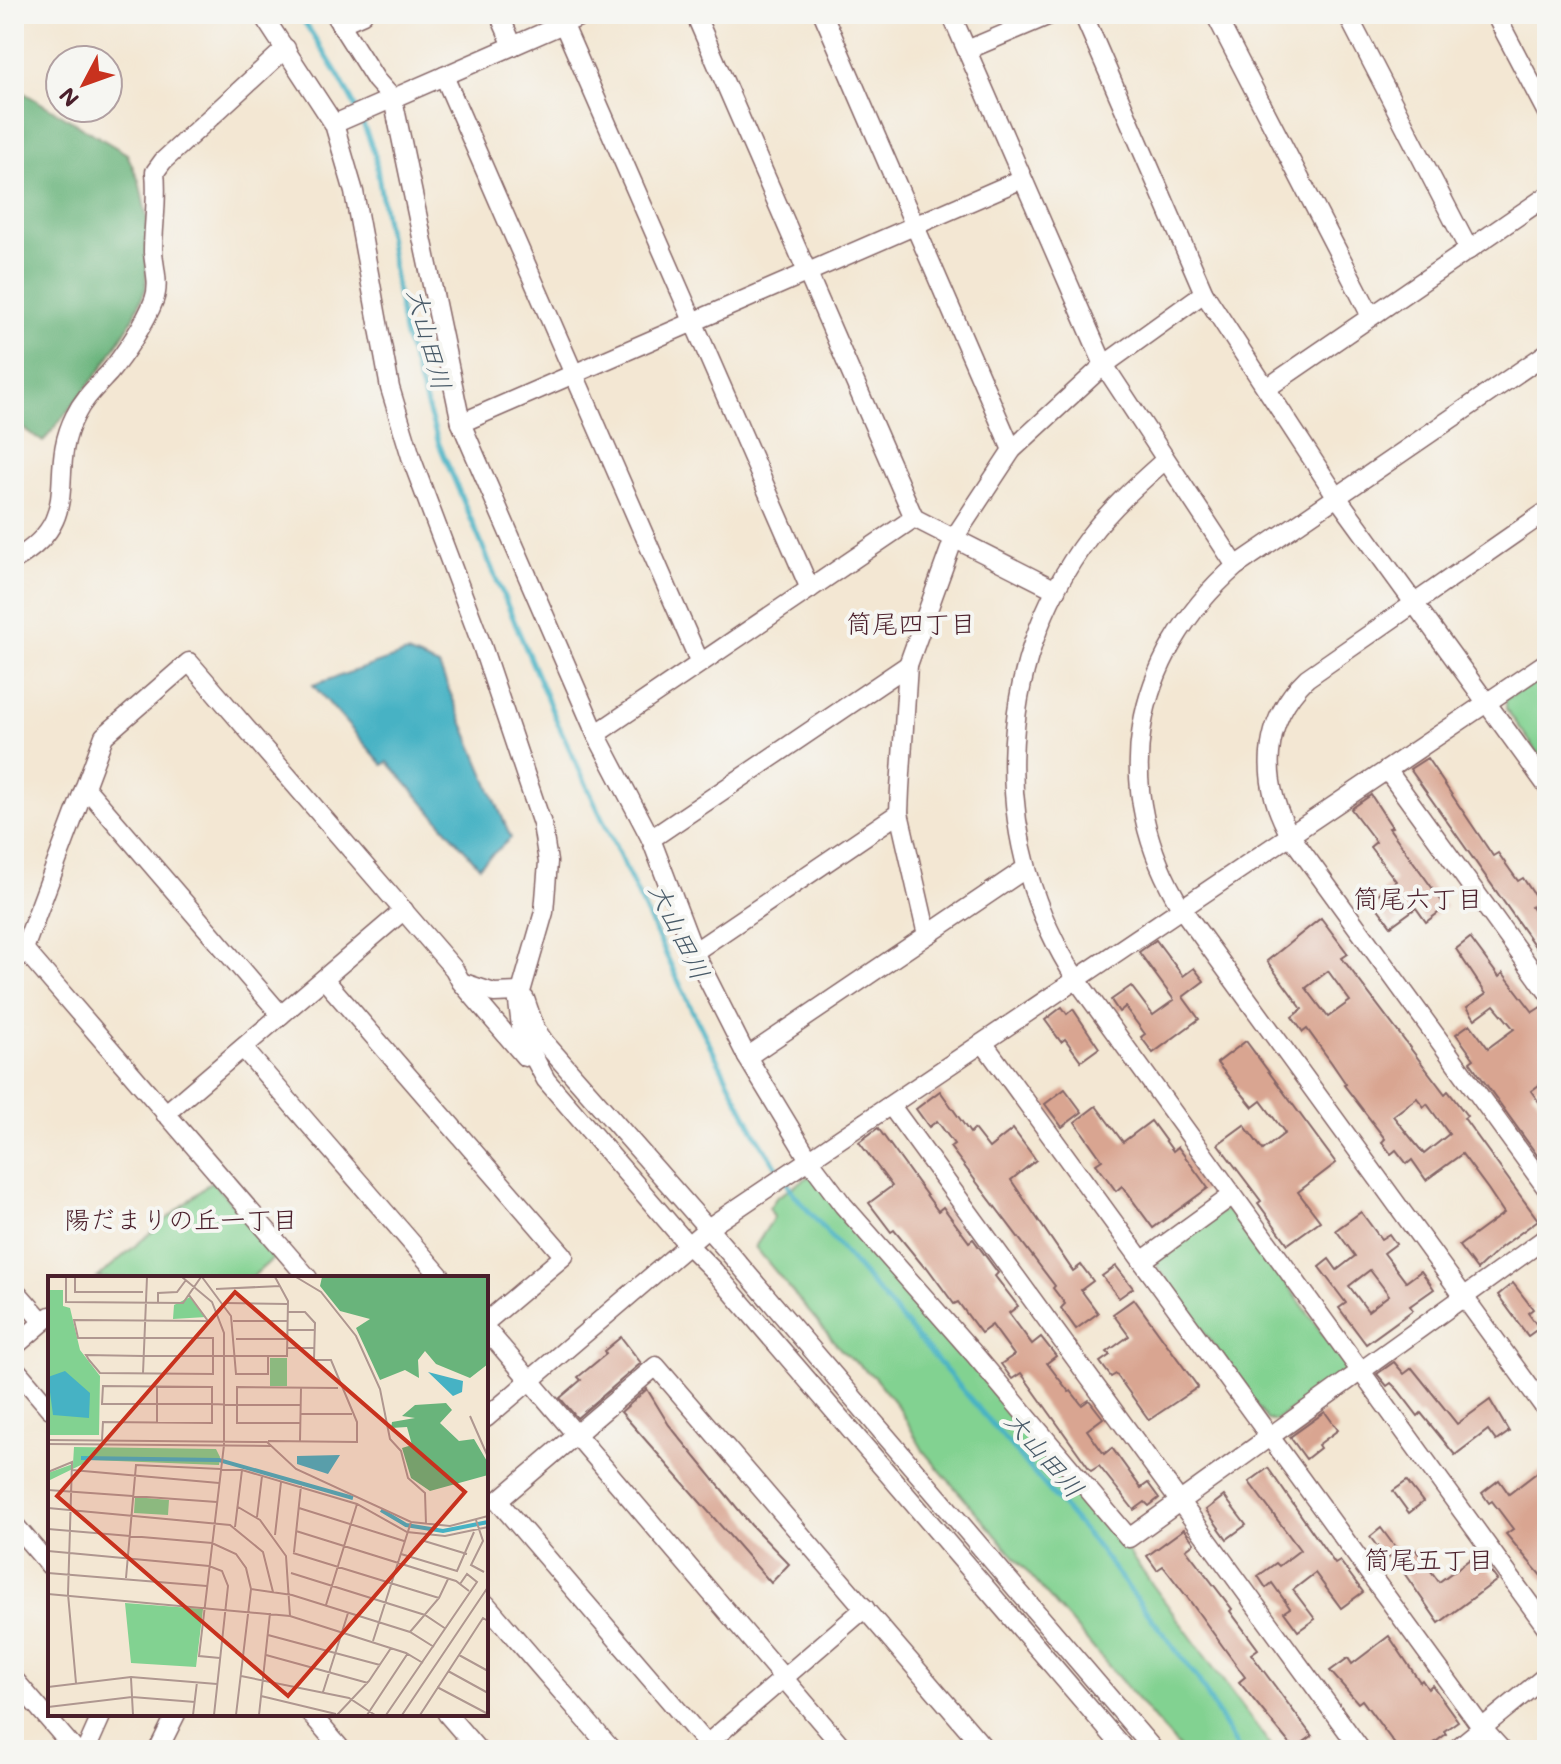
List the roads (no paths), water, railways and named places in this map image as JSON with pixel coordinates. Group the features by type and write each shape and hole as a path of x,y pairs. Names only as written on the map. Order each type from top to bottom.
{"street":[{"path":"262,14 334,124 354,192 390,388 412,460 481,643 542,824 548,862 546,898 518,1002 522,1035 546,1080"},
{"path":"363,14 337,19 387,101 461,423 596,734 651,839 694,952 747,1057 810,1161 878,1247 975,1355 1129,1538 1547,1237"},
{"path":"499,14 513,46"},
{"path":"334,124 513,46 562,19 586,14"},
{"path":"695,14 914,518 1056,590"},
{"path":"823,14 1012,450"},
{"path":"951,14 1104,365 1236,566"},
{"path":"967,50 1052,14"},
{"path":"1083,14 1204,293 1337,497 1547,786"},
{"path":"1215,14 1371,316"},
{"path":"1347,14 1469,250"},
{"path":"1495,14 1547,113"},
{"path":"562,19 810,589"},
{"path":"14,560 36,545 53,526 62,488 66,434 86,398 119,360 154,302 157,291 153,251 158,198 155,172 163,161 286,48"},
{"path":"444,76 700,663"},
{"path":"461,423 1022,179"},
{"path":"1267,388 1547,196"},
{"path":"927,935 899,813 908,665 954,538 1012,450 1104,365 1204,293"},
{"path":"1547,353 1236,566 1197,604 1171,643 1150,694 1140,740 1140,782 1149,836 1167,885 1547,1411"},
{"path":"1165,460 1099,524 1073,560 1056,590 1030,651 1020,683 1014,725 1013,794 1025,869 1045,923 1077,980 1547,1628"},
{"path":"1547,511 1307,678 1287,701 1275,729 1269,760 1272,795 1290,835 1547,1189"},
{"path":"596,734 914,518"},
{"path":"306,1276 165,1114 19,956 104,736 189,662 404,910 454,969 461,982 1125,1750"},
{"path":"488,1416 708,1228 1547,662"},
{"path":"651,839 908,665"},
{"path":"1387,770 1547,991"},
{"path":"85,787 281,1015"},
{"path":"694,952 899,813"},
{"path":"747,1057 1025,869"},
{"path":"165,1114 404,910"},
{"path":"324,979 564,1256 488,1320"},
{"path":"461,982 494,993 521,986"},
{"path":"521,986 535,1028 545,1043 708,1228 1154,1750"},
{"path":"984,1044 1482,1728 1502,1750"},
{"path":"243,1048 440,1276"},
{"path":"891,1106 1361,1750"},
{"path":"1142,1261 1233,1195"},
{"path":"14,1289 46,1319 14,1347"},
{"path":"488,1331 845,1750"},
{"path":"865,1608 709,1747 498,1501 656,1366 865,1608 986,1750"},
{"path":"14,1367 48,1407"},
{"path":"14,1524 48,1564"},
{"path":"488,1606 612,1750"},
{"path":"1455,1750 1547,1675"},
{"path":"14,1679 75,1750"},
{"path":"86,1750 101,1716"},
{"path":"158,1750 175,1716"},
{"path":"313,1716 342,1750"},
{"path":"449,1716 478,1750"}],"water":[{"path":"407,653 439,666 511,838 479,866 388,762 383,765 313,685"}],"waterway":[{"name":"大山田川","path":"299,14 352,100 375,156 404,333 439,444 558,724 691,1008 755,1133 794,1194 1091,1539 1198,1679 1239,1750"}],"district":[{"name":"筒尾四丁目","path":"911,623"},
{"name":"筒尾六丁目","path":"1418,898"},
{"name":"陽だまりの丘一丁目","path":"181,1219"},
{"name":"筒尾五丁目","path":"1429,1559"}]}
